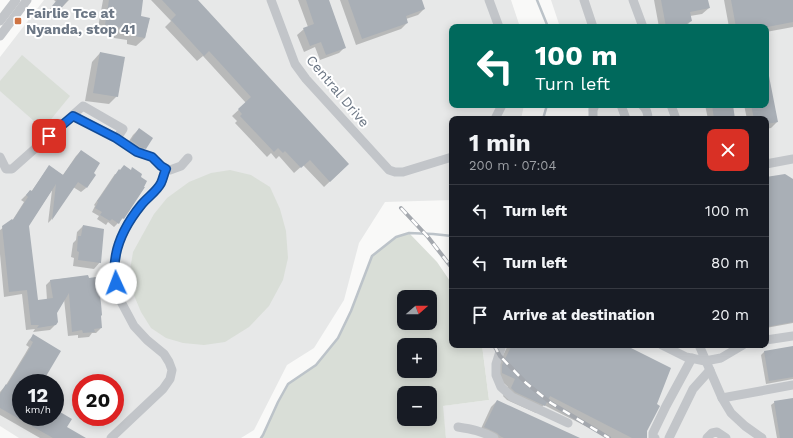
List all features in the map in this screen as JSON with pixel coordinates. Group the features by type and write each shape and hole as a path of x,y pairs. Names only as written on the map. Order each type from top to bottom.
{"street":[{"path":"0,21 16,0"},
{"path":"0,36 27,0"},
{"name":"Central Drive","path":"271,0 296,64 306,79 389,170 403,172 449,158"},
{"path":"489,0 498,24"},
{"path":"584,0 592,24"},
{"path":"633,0 642,24"},
{"path":"0,156 6,168 12,169 83,106 123,129 116,138"},
{"path":"73,116 116,138 137,152 152,157 166,169 170,170 181,166 188,158"},
{"path":"769,163 793,159"},
{"path":"111,438 163,389 170,379 172,370 164,354 147,340 134,326 118,296 114,272 117,247 127,225 143,203 161,184 166,169"},
{"path":"769,340 793,336"},
{"path":"501,348 496,364 496,375 501,387 512,397 568,423"},
{"path":"668,348 686,357 705,360 721,358 738,348"},
{"path":"700,348 722,398 731,413 751,435 762,438"},
{"path":"655,438 653,437 653,433 692,358"},
{"path":"669,438 693,389 710,370"},
{"path":"722,398 793,385"},
{"path":"458,427 484,432 494,438"},
{"path":"707,438 712,433 717,432 726,438"}],"shaded area":[{"path":"44,0 511,0 519,24 449,24 449,108 523,108 522,116 449,116 449,200 385,202 359,243 344,300 314,348 287,365 254,430 241,438 19,438 0,426 0,57"},
{"path":"551,0 793,0 793,438 446,438 442,406 489,400 482,348 769,348 769,116 590,116 588,108 769,108 769,24 559,24"},
{"path":"22,55 70,96 43,129 0,91 0,81"},
{"path":"230,170 251,175 270,187 280,209 286,231 288,258 283,280 269,306 249,327 225,342 204,345 183,343 166,338 151,328 141,312 133,293 130,270 133,252 154,214 167,198 189,182 211,173"},
{"path":"409,233 437,262 449,280 449,348 482,348 489,400 443,406 446,438 261,438 288,384 316,365 338,338 351,311 372,256 396,237"}],"building":[{"path":"57,0 68,0 59,11 52,6"},
{"path":"109,0 143,0 141,16 150,18 145,38 134,36 135,32 105,25"},
{"path":"162,0 198,0 349,164 330,182 310,160 301,168 285,151 283,153 278,148 274,152 240,116 242,114 238,109 251,97 209,51 204,56 171,20 176,15"},
{"path":"306,0 329,0 346,48 326,55 321,42 310,46 303,28 314,24"},
{"path":"348,0 422,0 425,9 406,16 408,23 362,39"},
{"path":"661,0 708,0 710,8 690,12 692,21 687,24 665,24"},
{"path":"731,0 793,0 793,22 769,27 769,24 735,24"},
{"path":"100,52 125,57 118,97 93,93"},
{"path":"769,76 778,122 769,124 769,116 753,116 752,108 769,108"},
{"path":"712,108 733,108 735,116 714,116"},
{"path":"139,128 153,138 146,149 140,147 131,140"},
{"path":"81,150 100,163 94,173 96,175 87,188 78,182 52,220 56,184 29,226 38,300 53,298 50,280 88,275 89,278 96,277 101,303 102,328 94,329 95,332 83,333 82,330 72,332 69,293 57,313 58,322 56,325 37,328 39,325 31,325 27,290 9,292 2,226 12,219 13,220 28,197 26,195 30,190 32,191 49,165 63,175"},
{"path":"124,165 131,170 132,167 142,174 141,177 147,181 145,187 124,219 122,218 119,224 112,219 110,221 100,215 102,212 95,208 98,202 97,201 119,169 120,170"},
{"path":"785,174 793,179 793,322 769,326 769,177"},
{"path":"83,225 104,229 101,263 78,260 78,236 81,236"},
{"path":"33,334 61,351 47,374 14,374 33,342 30,340"},
{"path":"793,346 793,377 769,381 764,351"},
{"path":"510,348 631,348 671,368 657,404 660,406 647,431 647,438 632,438 550,396 545,406 515,392 511,388 515,379 502,373 502,365"},
{"path":"12,377 12,415 0,408 0,394 6,384 7,385"},
{"path":"793,398 793,438 780,438 774,401"},
{"path":"497,400 580,438 504,438 484,427"},
{"path":"64,414 72,419 67,427 86,438 53,438 32,426 64,426"}],"waterway":[{"path":"537,0 547,24"},
{"path":"544,116 546,108"},
{"path":"261,438 288,384 316,365 338,338 351,311 372,256 396,237 409,233 449,236"}],"railway":[{"path":"401,208 428,237 449,264"},
{"path":"496,348 500,356 526,383 551,403 609,438"}],"place":[{"name":"Fairlie Tce at Nyanda, stop 41","path":"18,21"}],"route":[{"path":"49,136 73,116 116,138 137,152 152,157 166,169 161,184 143,203 127,225 117,247 114,272 116,283"}]}
